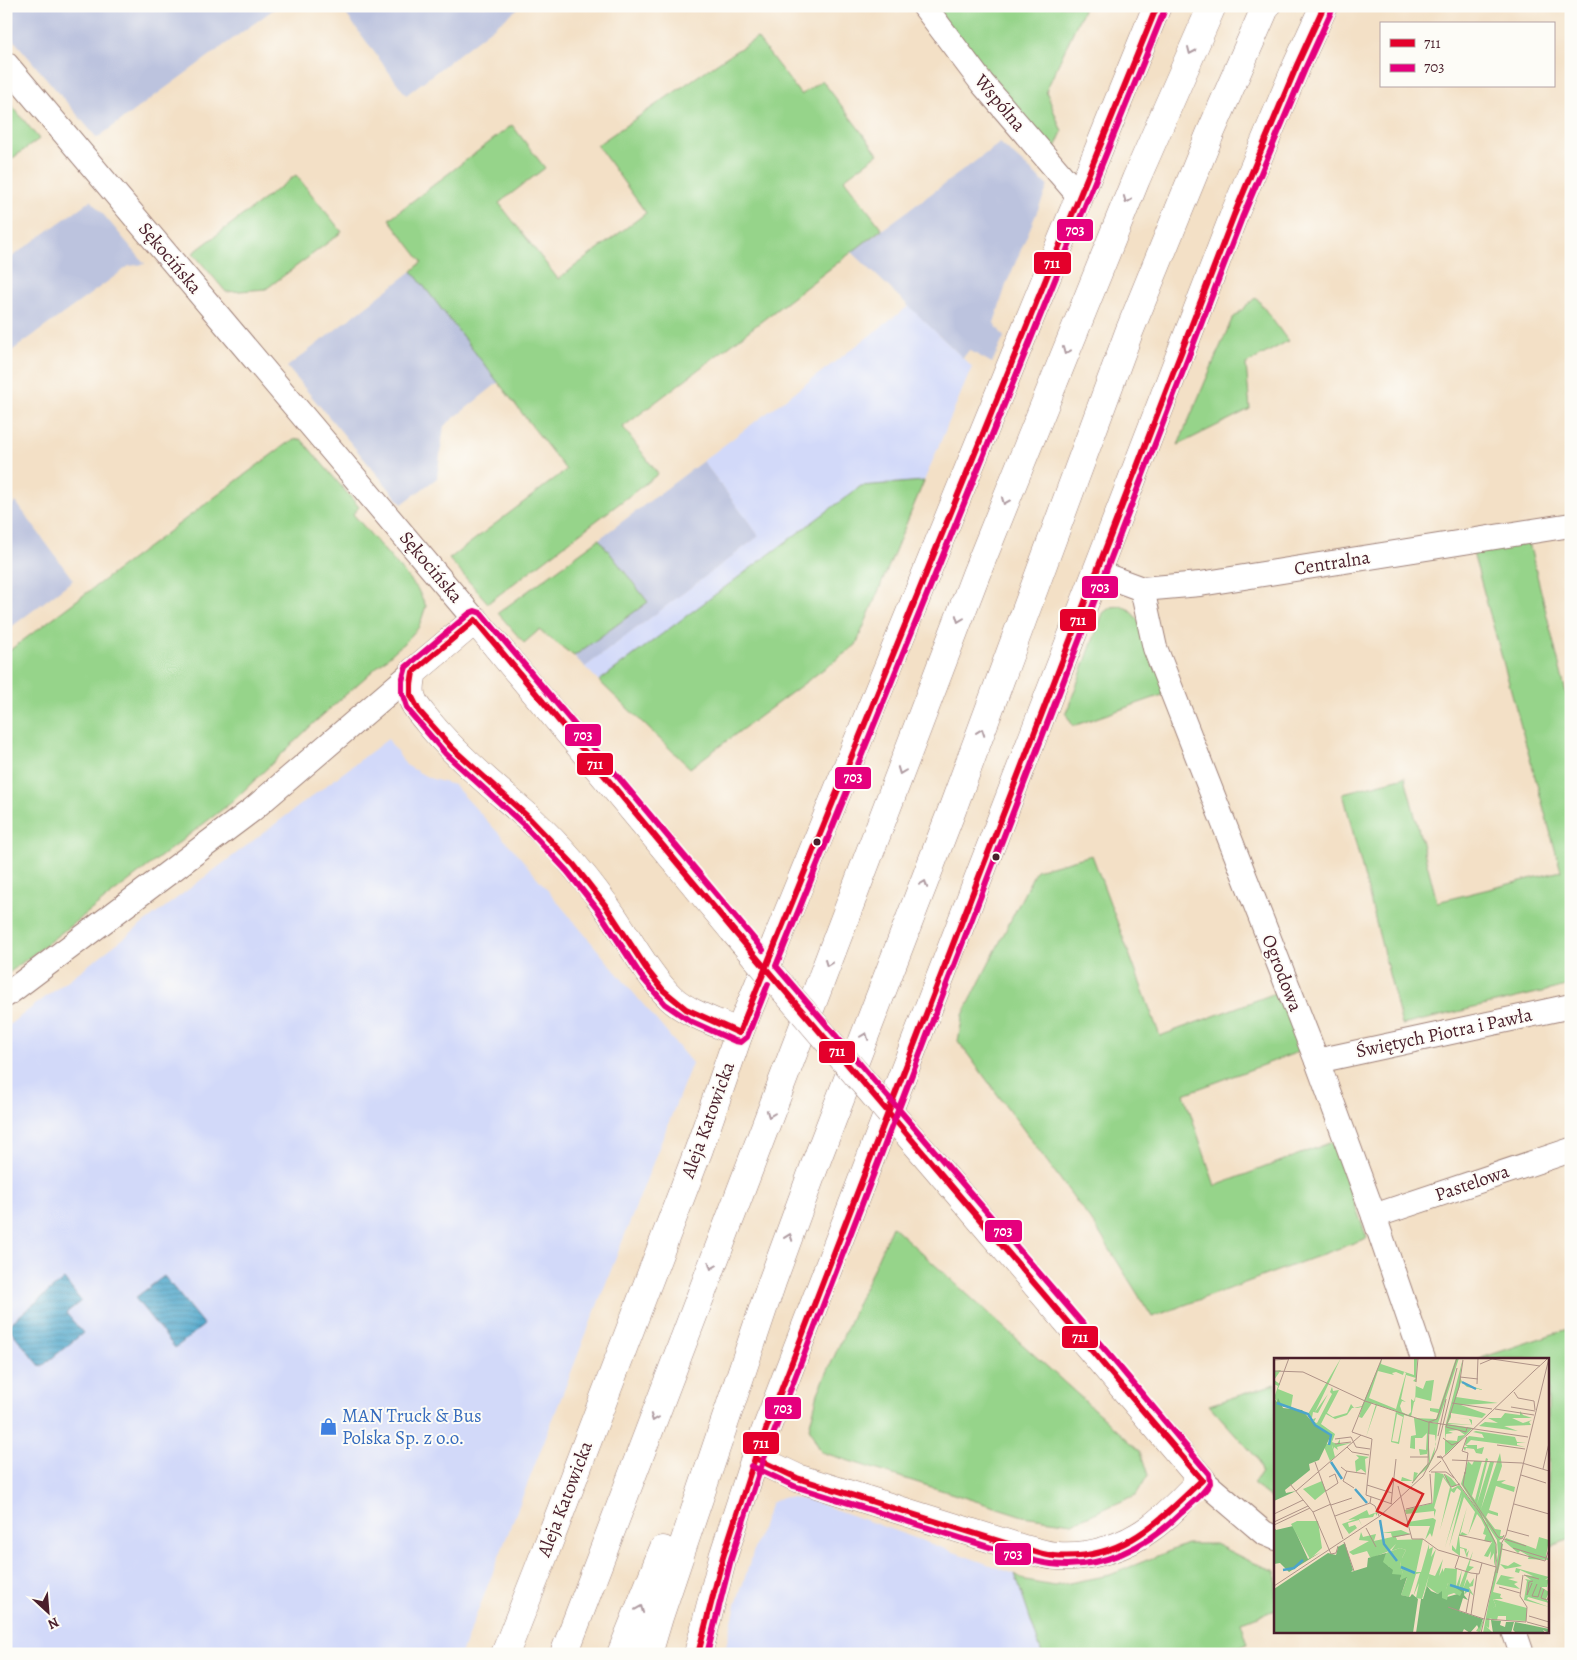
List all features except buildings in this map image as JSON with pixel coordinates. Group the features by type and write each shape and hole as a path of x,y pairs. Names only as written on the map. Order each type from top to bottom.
{"main road":[{"name":"Aleja Katowicka","path":"505,1654 540,1568 695,1158 739,1033 1157,6"},
{"path":"564,1654 976,574 1136,179 1212,6"},
{"path":"648,1654 772,1282 819,1154 952,810 1129,332 1210,134 1266,6"},
{"path":"698,1654 723,1557 756,1458 1234,215 1324,6"},
{"path":"475,620 413,672 410,688 411,697 416,706 440,736 530,819 570,861 605,905 657,982 672,999 686,1009 739,1033"},
{"name":"Sękocińska","path":"475,620 733,930 1202,1480"},
{"path":"621,1654 772,1282"},
{"path":"756,1458 797,1478 1024,1549 1058,1556 1081,1555 1109,1550 1134,1539 1153,1527 1202,1480"}],"street":[{"name":"Wspólna","path":"924,6 982,83 1079,196"},
{"name":"Sękocińska","path":"6,64 475,620"},
{"name":"Centralna","path":"1096,572 1142,589 1200,584 1571,526"},
{"name":"Ogrodowa","path":"1142,589 1155,648 1317,1061 1374,1216 1423,1358"},
{"path":"6,995 252,810 413,672"},
{"name":"Świętych Piotra i Pawła","path":"1317,1061 1571,1006"},
{"name":"Pastelowa","path":"1374,1216 1571,1150"},
{"name":"Sękocińska","path":"1202,1480 1264,1533 1274,1537"},
{"path":"1514,1632 1522,1654"}],"shaded area":[{"path":"6,6 278,6 97,138 6,31"},
{"path":"340,6 521,6 406,95"},
{"path":"1000,143 1048,186 1006,285 994,323 1004,337 992,363 969,350 963,358 852,252"},
{"path":"91,200 145,264 129,266 6,355 6,261"},
{"path":"412,271 499,382 444,426 437,478 402,504 287,367"},
{"path":"909,306 972,367 924,481 861,486 599,681 585,667 759,536 703,461"},
{"path":"703,461 759,536 585,667 574,656 648,602 599,539"},
{"path":"16,502 73,580 6,631 6,510"},
{"path":"388,739 406,765 429,778 454,785 515,851 692,1063 461,1654 6,1654 6,1027"},
{"path":"782,1497 809,1500 1015,1574 1042,1654 724,1654 736,1605 758,1537 771,1503"}],"green space":[{"path":"934,6 1085,6 1046,91 1062,132 1053,152"},
{"path":"757,38 801,95 822,80 878,154 844,179 882,229 623,427 658,474 488,603 449,559 566,470 412,271 422,262 389,219 512,125 545,168 499,203 558,279 646,213 597,145"},
{"path":"6,98 39,139 6,163"},
{"path":"296,175 342,232 266,289 226,292 193,253"},
{"path":"1256,297 1288,341 1246,364 1250,409 1178,445 1232,319"},
{"path":"301,439 359,507 353,514 417,588 426,606 419,627 405,642 315,722 232,802 6,975 6,653 286,444"},
{"path":"924,481 856,645 690,768 599,681 861,486"},
{"path":"599,539 648,602 574,656 539,630 524,643 498,613"},
{"path":"1529,543 1571,713 1571,985 1402,1025 1343,793 1405,777 1437,902 1561,871 1473,553"},
{"path":"1121,606 1130,610 1141,624 1168,693 1073,726 1066,714 1103,613 1111,607"},
{"path":"1092,855 1160,1036 1281,991 1301,1051 1184,1094 1215,1186 1332,1142 1367,1238 1152,1317 1097,1229 958,1041 963,1015 1036,870"},
{"path":"892,1226 1140,1451 1148,1475 1136,1495 1072,1523 1023,1516 821,1452 809,1428 818,1393"},
{"path":"1571,1328 1571,1539 1550,1546 1550,1358 1481,1358"},
{"path":"1274,1384 1274,1500 1253,1484 1261,1472 1257,1458 1209,1405"},
{"path":"1187,1544 1215,1544 1249,1561 1274,1570 1274,1611 1241,1622 1248,1644 1218,1654 1042,1654 1015,1574 1026,1581 1054,1586 1110,1575"}],"water":[{"path":"164,1276 204,1325 175,1348 135,1298"},
{"path":"64,1279 81,1301 66,1313 83,1333 41,1367 7,1326"}],"transit line":[{"name":"711","path":"739,1033 1157,6"},
{"name":"711","path":"698,1654 723,1557 755,1458 1234,215 1324,6"},
{"name":"703","path":"751,1466 794,1486 1021,1557 1047,1564 1070,1565 1105,1559 1122,1554 1138,1546 1168,1525 1201,1495 1210,1483 1209,1474 1112,1358 776,966 1165,9"},
{"name":"703","path":"707,1654 731,1559 763,1461 1242,218 1332,10"},
{"name":"703","path":"763,950 481,613 475,611 470,613 406,667 402,681 402,692 408,710 446,754 522,823 567,871 598,910 641,976 665,1004 690,1021 741,1042 747,1037 768,984"},
{"name":"711","path":"475,620 733,930 1202,1480"},
{"name":"711","path":"475,620 413,672 411,695 419,711 452,748 528,817 574,865 605,905 648,971 663,990 686,1009 739,1033"},
{"name":"711","path":"755,1458 797,1478 1024,1549 1054,1556 1078,1556 1100,1553 1119,1546 1154,1524 1202,1480"}],"place":[{"name":"MAN Truck & Bus Polska Sp. z o.o.","path":"328,1427"}]}
